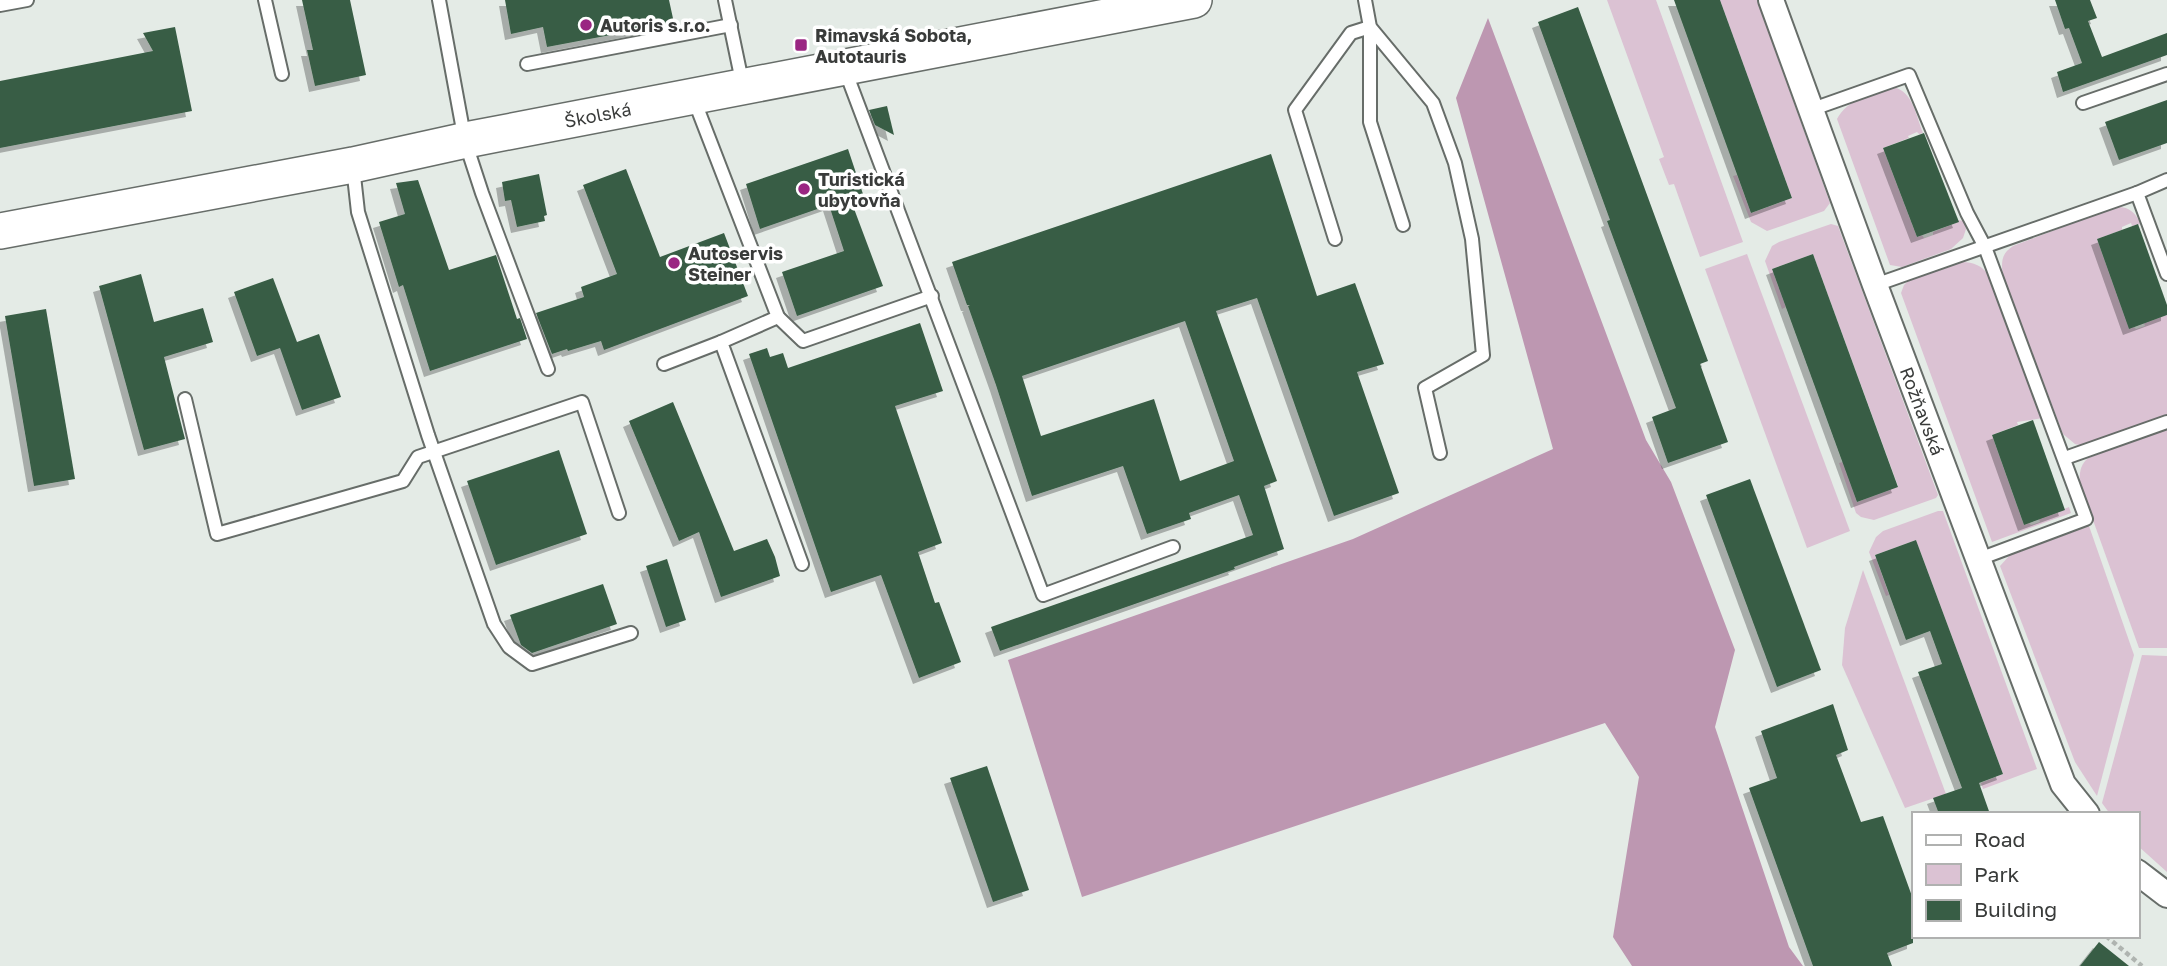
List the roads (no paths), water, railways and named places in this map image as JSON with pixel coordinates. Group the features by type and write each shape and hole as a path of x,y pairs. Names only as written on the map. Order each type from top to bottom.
{"main road":[{"name":"Školská","path":"0,231 353,165 844,66 1194,0"}],"street":[{"name":"Rožňavská","path":"1771,0 2063,784 2085,812"},
{"path":"2139,874 2167,895"}],"lane":[{"path":"0,5 27,0"},
{"path":"265,0 282,74"},
{"path":"439,0 465,141 482,194 548,369"},
{"path":"724,0 743,87"},
{"path":"1365,0 1370,27 1370,122 1403,225"},
{"path":"527,64 731,25"},
{"path":"1335,239 1295,110 1350,33 1370,27"},
{"path":"1370,27 1433,103 1455,163 1472,239 1483,355 1425,388 1440,453"},
{"path":"844,66 1043,595 1173,547"},
{"path":"2083,103 2167,74"},
{"path":"1810,110 1909,75 1967,213 1985,247 2065,458 2086,519 1979,559"},
{"path":"693,97 778,317 803,341 932,296"},
{"path":"353,165 358,212 434,452 494,624 509,647 532,664 631,632"},
{"path":"1875,285 2167,180"},
{"path":"2137,193 2167,274"},
{"path":"664,363 778,317"},
{"path":"721,342 802,564"},
{"path":"185,399 217,534 403,481 416,458 582,402 619,513"},
{"path":"2065,458 2167,422"}],"place":[{"name":"Autoris s.r.o.","path":"586,25"},
{"name":"Rimavská Sobota, Autotauris","path":"801,45"},
{"name":"Turistická ubytovňa","path":"804,189"},
{"name":"Autoservis Steiner","path":"674,263"}]}
